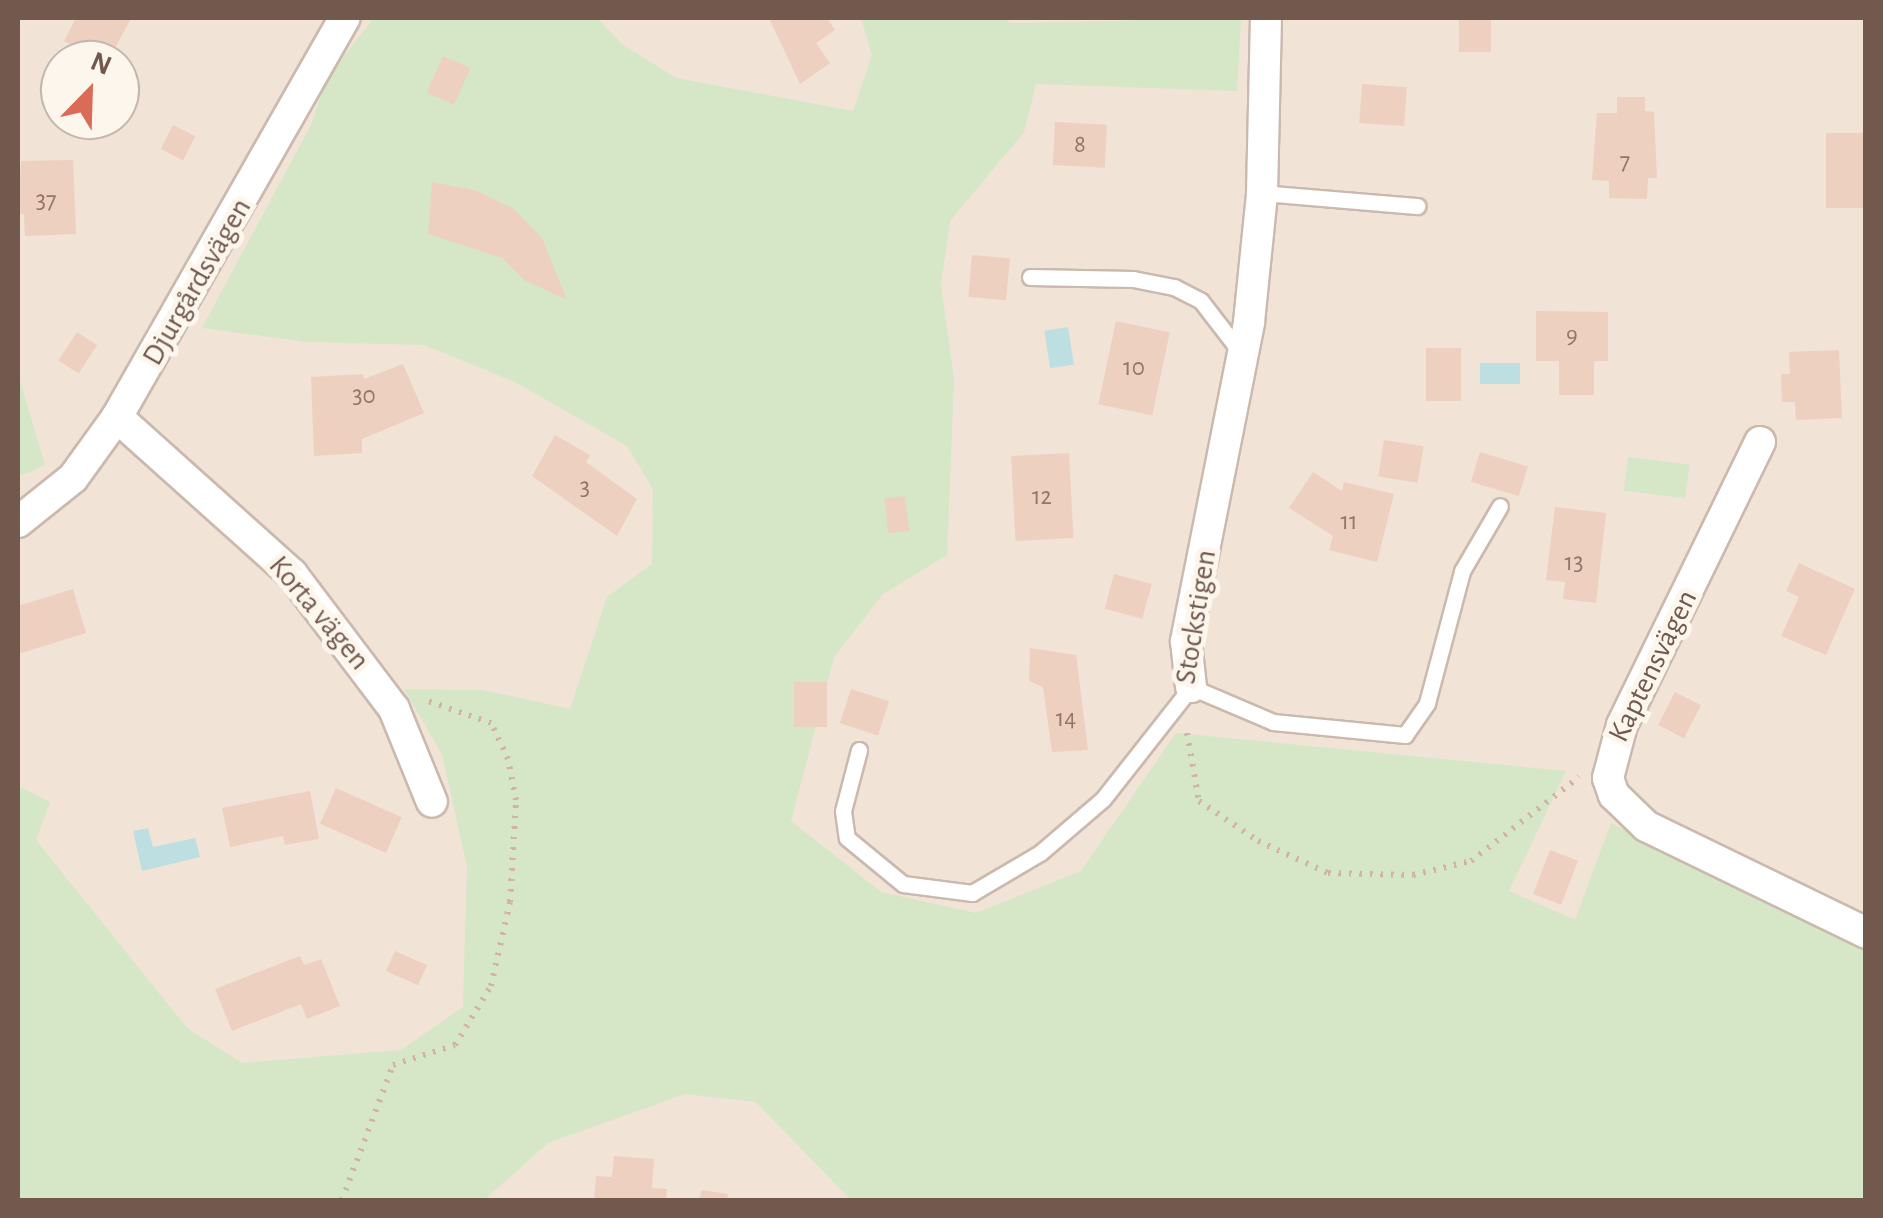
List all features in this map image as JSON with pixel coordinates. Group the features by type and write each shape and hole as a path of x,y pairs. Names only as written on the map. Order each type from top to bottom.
{"street":[{"name":"Djurgårdsvägen","path":"18,522 73,478 117,416 345,18"},
{"name":"Stockstigen","path":"1191,687 1186,641 1243,356 1262,193 1266,18"},
{"name":"Korta vägen","path":"117,416 292,574 372,674 394,709 432,802"},
{"name":"Kaptensvägen","path":"1760,442 1611,752 1614,796 1646,826 1866,933"}],"lane":[{"path":"1262,193 1417,206"},
{"path":"1030,277 1133,279 1174,287 1201,301 1243,356"},
{"path":"1191,687 1273,722 1396,737 1413,731 1427,703 1462,571 1500,506"},
{"name":"Stockstigen","path":"860,750 843,811 848,838 903,884 972,892 1040,853 1102,799 1191,687"}],"path":[{"path":"342,1200 393,1065 455,1046 491,986 510,902 516,800 508,759 490,724 372,674"},
{"path":"1191,687 1186,740 1199,801 1258,841 1328,872 1413,875 1471,860 1611,752"}],"shaded area":[{"path":"18,18 1865,18 1865,1200 18,1200"}],"green space":[{"path":"374,18 597,18 622,44 676,78 853,111 872,55 861,18 1002,18 1011,23 1241,18 1237,91 1036,84 1024,132 950,221 941,284 954,380 947,555 883,594 834,657 791,821 881,892 976,913 1081,871 1176,733 1566,771 1509,891 1575,920 1611,823 1865,943 1865,1200 851,1200 756,1102 685,1094 548,1143 484,1200 18,1200 18,786 50,802 36,840 187,1028 242,1063 401,1050 463,1007 467,867 442,754 404,689 482,690 570,709 607,597 652,564 653,489 627,446 515,382 424,345 308,342 202,328 311,125 327,77"},
{"path":"18,374 45,465 18,477"},
{"path":"1628,457 1690,465 1685,498 1624,491"}],"water":[{"path":"1068,327 1074,365 1050,368 1044,331"},
{"path":"1480,363 1520,363 1520,384 1480,384"},
{"path":"148,828 153,847 195,838 200,857 142,871 133,831"}],"building":[{"path":"76,18 130,20 120,40 65,40"},
{"path":"769,18 827,18 835,30 816,43 830,63 800,84"},
{"path":"1459,18 1491,18 1491,52 1459,52"},
{"path":"443,56 470,68 454,105 427,93"},
{"path":"1362,84 1407,87 1404,126 1359,123"},
{"path":"1617,97 1645,97 1645,111 1654,112 1657,178 1648,178 1647,199 1609,198 1609,181 1592,180 1597,113 1617,113"},
{"path":"1055,122 1107,125 1105,168 1053,165"},
{"path":"173,125 195,136 183,160 161,149"},
{"path":"1826,133 1866,133 1866,208 1826,208"},
{"path":"73,160 76,234 25,236 24,214 18,214 21,161"},
{"path":"432,182 475,190 514,209 542,238 567,300 524,280 502,258 428,234"},
{"path":"972,255 1010,258 1006,300 968,297"},
{"path":"1536,311 1608,312 1608,361 1594,361 1594,395 1559,395 1559,361 1536,361"},
{"path":"1116,321 1170,332 1152,416 1098,404"},
{"path":"77,332 97,345 79,374 58,361"},
{"path":"1426,348 1461,348 1461,401 1426,401"},
{"path":"1839,350 1842,418 1796,420 1795,402 1782,402 1781,374 1790,374 1789,352"},
{"path":"403,364 424,413 362,439 362,453 314,456 311,377 363,374 364,379"},
{"path":"555,435 590,455 586,462 637,499 617,536 532,476"},
{"path":"1384,440 1424,446 1418,483 1378,477"},
{"path":"1480,452 1528,467 1519,496 1471,482"},
{"path":"1069,453 1073,538 1016,541 1011,456"},
{"path":"1313,472 1342,491 1344,482 1394,494 1377,562 1329,550 1333,536 1289,508"},
{"path":"905,496 909,531 888,533 884,499"},
{"path":"1555,507 1606,513 1596,603 1563,599 1565,582 1546,580"},
{"path":"1799,563 1855,589 1826,655 1781,636 1799,597 1786,591"},
{"path":"1114,574 1152,584 1142,619 1105,609"},
{"path":"73,589 86,633 18,654 18,606"},
{"path":"1030,648 1076,655 1088,750 1052,752 1043,687 1029,681"},
{"path":"794,682 827,682 827,727 794,727"},
{"path":"851,689 889,701 878,736 840,723"},
{"path":"1675,692 1701,705 1684,738 1658,725"},
{"path":"336,788 402,817 386,853 320,824"},
{"path":"310,791 319,839 285,845 283,836 230,847 222,808"},
{"path":"1550,850 1578,861 1561,905 1533,894"},
{"path":"395,951 427,965 418,985 386,971"},
{"path":"300,956 304,965 321,959 340,1006 307,1019 301,1004 232,1031 215,989"},
{"path":"614,1156 654,1159 652,1188 667,1189 666,1200 594,1200 596,1176 612,1177"},
{"path":"701,1190 728,1194 727,1200 700,1200"}]}
